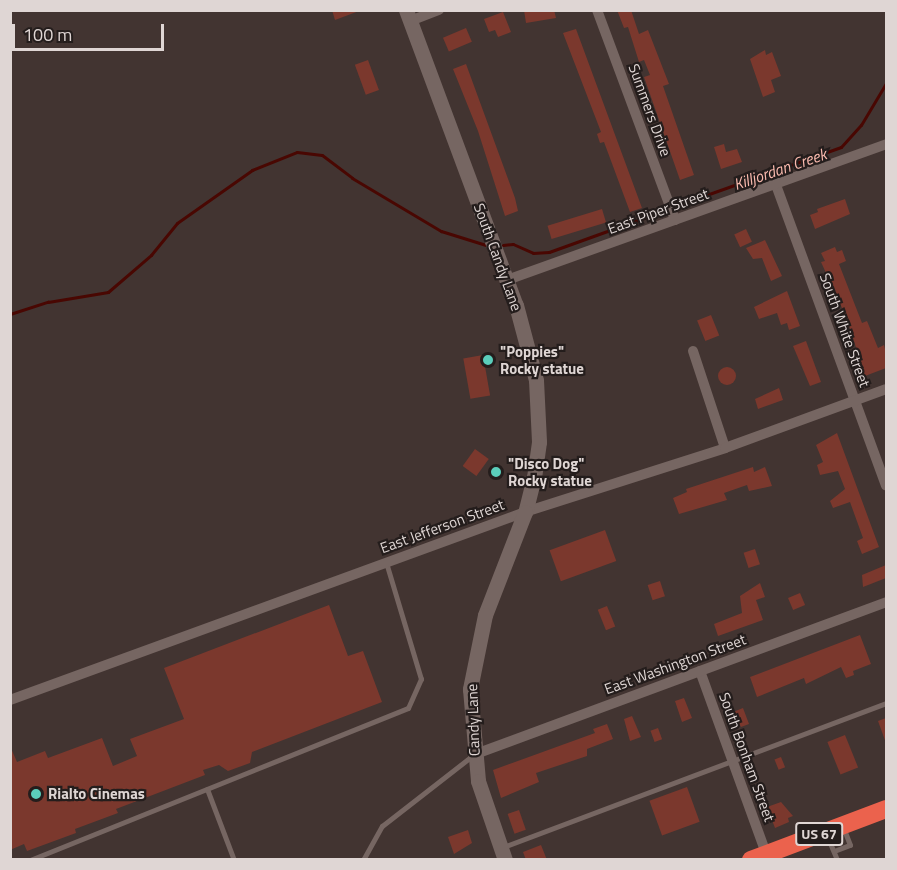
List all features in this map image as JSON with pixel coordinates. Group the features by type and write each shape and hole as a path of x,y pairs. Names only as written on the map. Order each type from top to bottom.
{"highway":[{"name":"US 67","path":"762,858 825,831 886,809"}],"main road":[{"name":"South Candy Lane","path":"408,16 507,280 537,390 539,442 525,512"},
{"name":"Candy Lane","path":"503,854 482,793 473,755 470,689 478,640 525,512"}],"street":[{"path":"408,16 439,10"},
{"name":"Summers Drive","path":"597,10 675,220"},
{"name":"East Piper Street","path":"507,280 886,144"},
{"name":"South White Street","path":"776,185 886,486"},
{"path":"693,351 725,448"},
{"name":"East Jefferson Street","path":"10,700 525,512 725,448 886,389"},
{"name":"East Washington Street","path":"473,755 886,602"},
{"name":"South Bonham Street","path":"700,671 733,761 762,858"}],"lane":[{"path":"30,860 408,708 421,679 386,562"},
{"path":"503,854 733,761 886,703"},
{"path":"363,860 382,826 473,755"},
{"path":"207,789 234,860"},
{"path":"834,851 850,845 843,825"},
{"path":"825,831 837,860"}],"building":[{"path":"332,10 359,10 359,11 335,20"},
{"path":"524,10 554,10 556,18 526,23"},
{"path":"617,10 631,10 639,34 648,30 669,84 663,86 694,175 680,180 644,77 650,75 644,60 639,62 628,27 624,28"},
{"path":"503,12 511,32 498,37 495,30 489,32 484,19"},
{"path":"466,28 472,42 449,52 443,38"},
{"path":"576,29 642,208 630,212 604,142 600,143 597,134 601,132 563,33"},
{"path":"765,50 766,55 772,52 781,76 771,80 775,92 763,97 750,59"},
{"path":"368,60 379,90 366,95 355,65"},
{"path":"466,64 515,198 518,211 505,216 478,131 453,69"},
{"path":"724,144 726,152 737,149 742,162 721,169 714,147"},
{"path":"845,199 850,214 815,229 810,215 818,212 817,209"},
{"path":"602,209 606,222 552,239 547,226"},
{"path":"746,229 752,242 740,247 734,234"},
{"path":"765,240 782,276 771,281 762,258 753,259 746,248"},
{"path":"835,247 837,252 842,250 846,261 839,264 862,323 867,321 878,348 884,345 886,353 886,368 865,376 847,319 821,262 825,261 821,253"},
{"path":"787,291 800,326 789,330 787,323 781,325 777,313 759,319 754,307"},
{"path":"711,315 719,335 705,341 697,321"},
{"path":"806,341 821,382 810,386 793,346"},
{"path":"483,355 490,395 470,399 463,358"},
{"path":"723,367 731,367 736,372 734,383 723,385 718,380 718,372"},
{"path":"779,388 783,400 758,409 755,399"},
{"path":"837,433 879,547 862,554 857,541 863,538 850,502 833,508 830,501 845,489 838,471 820,475 817,465 823,462 816,445"},
{"path":"475,449 489,459 476,476 463,466"},
{"path":"753,467 754,472 765,467 772,486 749,491 747,485 724,493 727,500 679,514 673,498 687,492 686,489"},
{"path":"605,530 616,561 561,581 550,550"},
{"path":"755,549 760,564 749,568 744,553"},
{"path":"886,565 886,578 863,587 862,575"},
{"path":"660,581 665,596 653,600 648,585"},
{"path":"760,583 765,597 756,600 763,620 718,636 714,624 742,613 740,596"},
{"path":"800,593 805,605 793,610 788,598"},
{"path":"329,605 348,656 363,651 382,702 252,752 250,763 228,771 219,765 203,770 205,775 116,809 118,813 75,829 76,833 27,851 24,844 10,850 10,746 17,762 45,751 48,758 102,738 113,766 137,756 130,739 184,719 164,668"},
{"path":"607,606 615,626 606,630 598,610"},
{"path":"860,635 871,664 853,671 854,675 846,678 841,667 806,684 804,678 757,697 750,677"},
{"path":"684,698 692,718 682,722 675,701"},
{"path":"743,708 749,724 741,727 733,712"},
{"path":"632,716 641,737 630,741 624,719"},
{"path":"886,718 886,743 878,721"},
{"path":"607,724 613,739 587,749 587,756 536,773 539,782 501,798 493,770 595,733 593,729"},
{"path":"658,728 662,739 655,742 650,731"},
{"path":"845,735 858,767 840,775 827,742"},
{"path":"781,757 785,767 779,770 775,760"},
{"path":"687,787 700,822 662,835 649,801"},
{"path":"781,802 793,816 788,818 789,822 775,828 767,807"},
{"path":"519,810 526,830 514,834 508,814"},
{"path":"468,830 472,843 454,854 448,837"},
{"path":"541,845 547,860 526,860 523,852"}],"waterway":[{"name":"Killjordan Creek","path":"678,205 841,147 861,125 886,83"},
{"path":"10,314 48,302 108,292 151,255 177,223 252,170 297,152 322,155 352,178 441,231 486,245"},
{"name":"Killjordan Creek","path":"503,245 513,244 533,253 549,252 663,211"}],"place":[{"name":"\"Poppies\" Rocky statue","path":"488,360"},
{"name":"\"Disco Dog\" Rocky statue","path":"496,472"},
{"name":"Rialto Cinemas","path":"36,794"}]}
